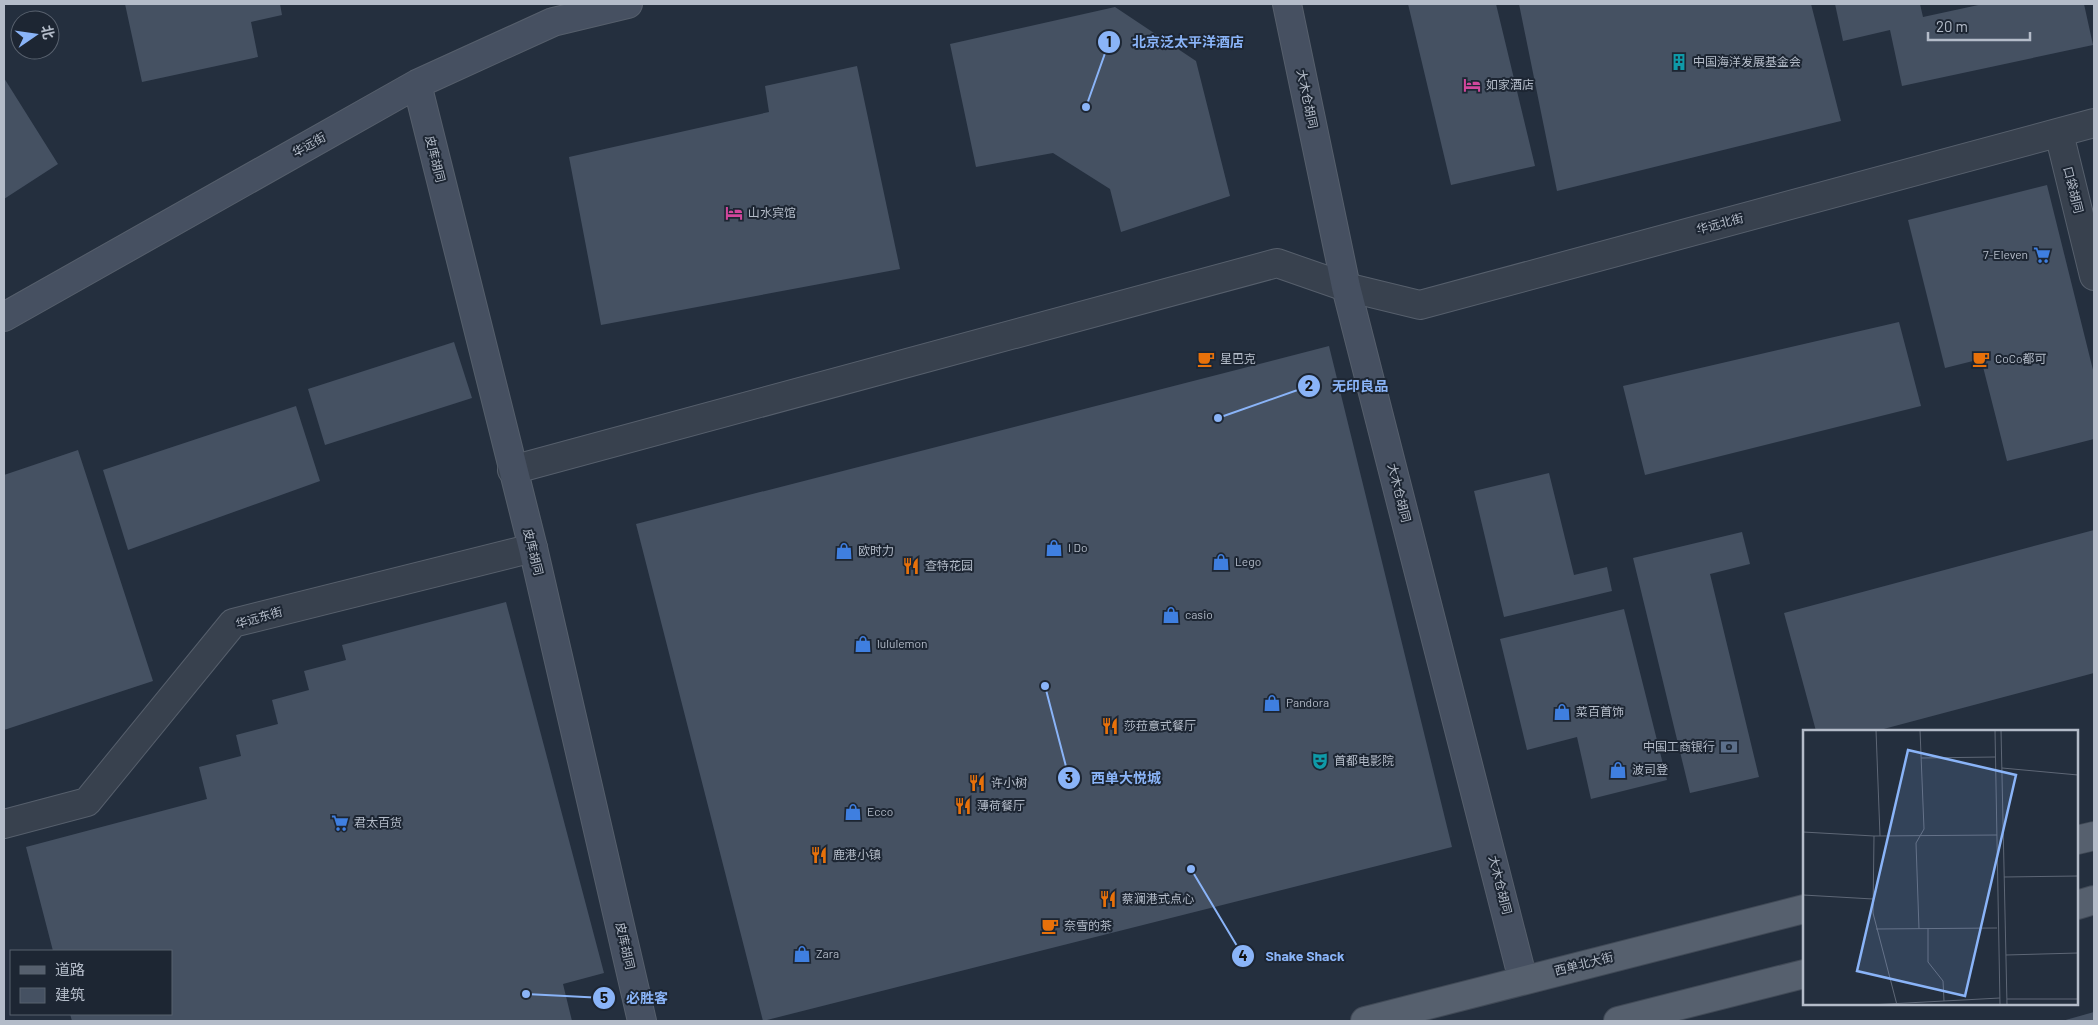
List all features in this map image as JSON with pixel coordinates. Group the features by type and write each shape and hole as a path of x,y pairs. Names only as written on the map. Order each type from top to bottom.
{"main road":[{"path":"2078,840 2094,836"},
{"path":"2078,905 2094,900"},
{"name":"西单北大街","path":"1365,1021 1803,909"},
{"path":"1618,1021 1803,974"}],"street":[{"name":"华远街","path":"4,317 417,84 553,22 628,4"},
{"name":"大木仓胡同","path":"1287,4 1346,287 1523,980"},
{"name":"皮库胡同","path":"417,84 533,548 642,1021"},
{"name":"华远北街","path":"512,470 1277,263 1346,287 1420,306 2094,123"},
{"name":"口袋胡同","path":"2058,133 2094,276"},
{"name":"华远东街","path":"4,824 87,802 233,623 533,548"}],"building":[{"path":"125,4 280,4 282,15 251,22 258,57 142,82"},
{"name":"如家酒店","path":"1408,4 1496,4 1535,166 1451,185"},
{"name":"中国海洋发展基金会","path":"1519,4 1811,4 1841,121 1557,191"},
{"path":"1835,4 1920,4 1923,17 1983,4 2084,4 2093,45 1902,86 1890,30 1843,41"},
{"path":"1115,7 1196,61 1230,196 1121,232 1110,189 1053,153 976,167 950,44"},
{"name":"山水宾馆","path":"857,66 900,269 601,325 569,157 769,112 765,86"},
{"path":"4,78 58,164 4,199"},
{"path":"2047,185 2094,374 2094,439 2007,461 1981,359 1945,368 1908,220"},
{"path":"1899,322 1921,406 1645,475 1623,386"},
{"path":"454,342 472,398 325,445 308,389"},
{"path":"1329,346 1452,847 763,1021 636,524"},
{"path":"296,406 320,481 128,550 103,470"},
{"path":"78,450 153,681 4,730 4,475"},
{"path":"1549,473 1574,575 1607,567 1612,591 1504,617 1474,491"},
{"path":"2094,530 2094,673 1880,730 1816,730 1784,613"},
{"path":"1742,532 1750,564 1710,574 1759,777 1690,793 1633,558"},
{"name":"君太百货","path":"506,602 604,973 563,984 572,1021 72,1021 70,1015 172,1015 172,950 53,950 26,847 207,799 199,767 241,756 236,735 278,724 272,700 309,690 304,671 346,660 342,645"},
{"path":"1624,609 1667,780 1591,799 1577,737 1527,750 1500,639"},
{"path":"2094,1012 2094,1021 2062,1021"}],"place":[{"name":"中国海洋发展基金会","path":"1679,62"},
{"name":"如家酒店","path":"1472,85"},
{"name":"北京泛太平洋酒店","path":"1086,107"},
{"name":"山水宾馆","path":"734,213"},
{"name":"7-Eleven","path":"2042,255"},
{"name":"星巴克","path":"1206,359"},
{"name":"CoCo都可","path":"1981,359"},
{"name":"无印良品","path":"1218,418"},
{"name":"I Do","path":"1054,548"},
{"name":"欧时力","path":"844,551"},
{"name":"Lego","path":"1221,562"},
{"name":"查特花园","path":"911,566"},
{"name":"casio","path":"1171,615"},
{"name":"lululemon","path":"863,644"},
{"name":"西单大悦城","path":"1045,686"},
{"name":"Pandora","path":"1272,703"},
{"name":"菜百首饰","path":"1562,712"},
{"name":"莎菈意式餐厅","path":"1110,726"},
{"name":"中国工商银行","path":"1729,747"},
{"name":"首都电影院","path":"1320,761"},
{"name":"波司登","path":"1618,770"},
{"name":"许小树","path":"977,783"},
{"name":"薄荷餐厅","path":"963,806"},
{"name":"Ecco","path":"853,812"},
{"name":"君太百货","path":"340,823"},
{"name":"鹿港小镇","path":"819,855"},
{"name":"Shake Shack","path":"1191,869"},
{"name":"蔡澜港式点心","path":"1108,899"},
{"name":"奈雪的茶","path":"1050,926"},
{"name":"Zara","path":"802,954"},
{"name":"必胜客","path":"526,994"}]}
